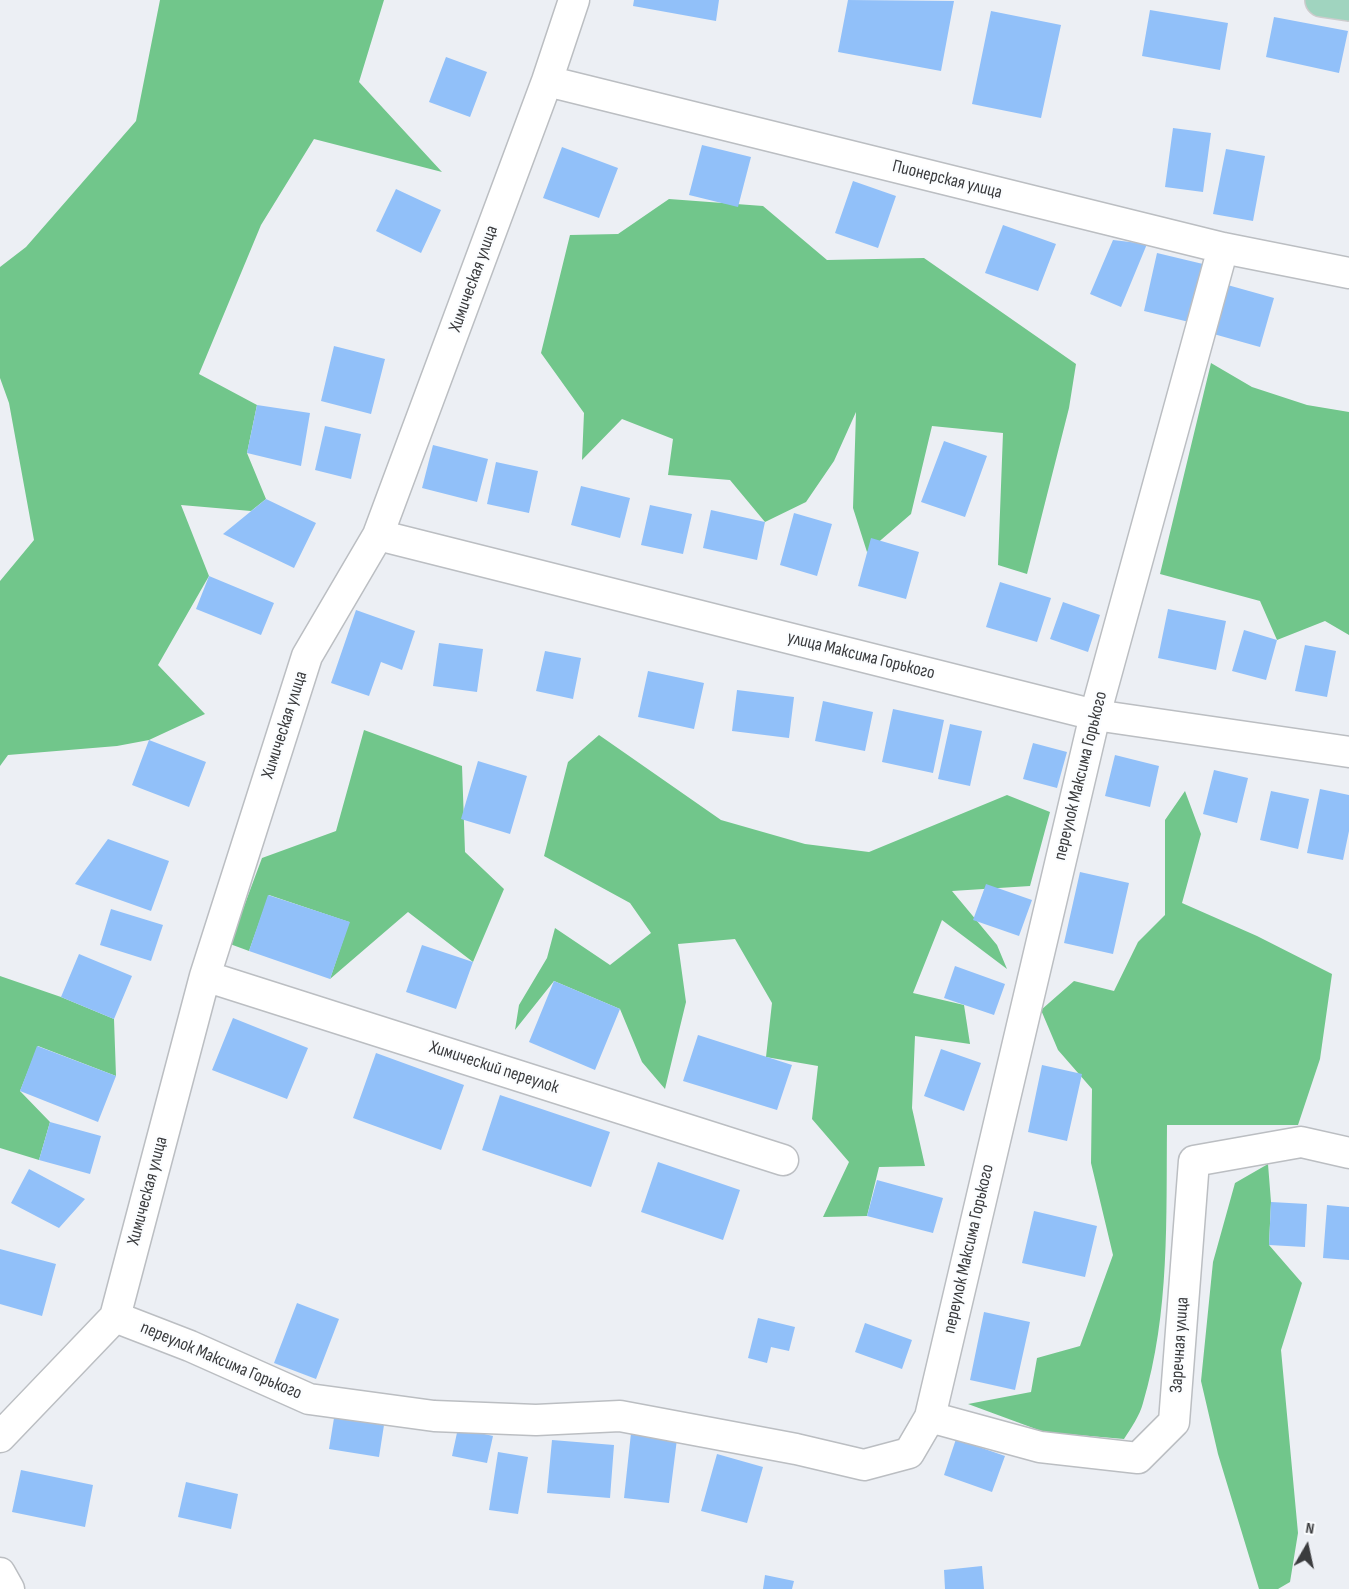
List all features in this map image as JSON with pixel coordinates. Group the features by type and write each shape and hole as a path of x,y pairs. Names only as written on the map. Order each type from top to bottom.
{"main road":[{"path":"1322,0 1349,4"}],"street":[{"name":"Химическая улица","path":"0,1437 115,1317 205,976 307,656 378,535 547,81 574,0"},
{"name":"Пионерская улица","path":"547,81 1223,248 1349,273"},
{"name":"переулок Максима Горького","path":"115,1317 190,1346 309,1399 434,1416 536,1420 620,1416 796,1449 864,1465 909,1453 930,1416 1095,715 1223,248"},
{"name":"улица Максима Горького","path":"378,535 1095,715 1349,752"},
{"name":"Химический переулок","path":"205,976 783,1160"},
{"name":"Заречная улица","path":"930,1416 1040,1447 1138,1458 1174,1422 1194,1161 1301,1142 1349,1153"},
{"path":"0,1573 9,1589"}],"green space":[{"path":"160,0 384,0 359,82 442,172 314,139 261,225 199,374 257,405 247,453 266,499 251,511 181,505 209,576 158,665 205,714 149,740 117,746 8,755 0,766 0,581 34,540 9,403 0,378 0,267 26,247 136,121"},
{"path":"669,199 763,206 827,260 924,258 1076,364 1069,408 1027,574 998,565 1003,433 932,426 911,514 867,552 853,508 856,412 834,461 806,502 765,522 730,480 668,475 673,439 622,419 582,460 584,413 541,353 570,235 618,234"},
{"path":"1211,363 1252,387 1307,405 1349,412 1349,635 1325,621 1277,640 1260,601 1160,574"},
{"path":"364,730 462,766 465,852 504,889 473,962 408,912 330,979 349,922 269,895 249,951 230,944 262,858 336,831"},
{"path":"599,735 721,820 805,844 869,852 1007,795 1050,812 1030,886 952,891 997,945 1007,969 942,920 913,993 964,1005 970,1044 915,1036 912,1108 925,1166 879,1167 867,1216 823,1217 849,1162 812,1119 818,1066 766,1057 772,1003 735,939 678,944 686,1002 665,1089 642,1062 620,1009 554,981 515,1030 519,1005 547,958 555,928 610,965 651,933 630,903 544,856 568,762"},
{"path":"1185,791 1201,834 1182,903 1257,936 1332,974 1320,1059 1298,1125 1167,1125 1165,1265 1162,1300 1152,1369 1142,1408 1124,1439 1044,1432 968,1404 1031,1392 1037,1358 1080,1346 1113,1255 1091,1163 1092,1089 1058,1050 1041,1010 1074,981 1114,991 1138,942 1165,915 1165,820"},
{"path":"0,976 61,997 114,1019 116,1076 38,1046 20,1091 50,1122 39,1160 0,1148"},
{"path":"1268,1164 1271,1202 1269,1245 1302,1283 1281,1350 1298,1533 1290,1582 1278,1589 1259,1589 1218,1454 1201,1381 1213,1262 1235,1183"}],"building":[{"path":"634,0 719,0 716,21 633,6"},
{"path":"848,0 954,1 941,71 838,52"},
{"path":"1150,10 1228,23 1220,70 1142,56"},
{"path":"991,11 1061,25 1041,118 972,104"},
{"path":"1274,17 1348,31 1339,73 1266,57"},
{"path":"446,57 487,72 470,117 429,102"},
{"path":"1173,128 1211,133 1203,192 1165,187"},
{"path":"702,145 751,157 738,207 689,195"},
{"path":"562,147 618,168 599,218 543,198"},
{"path":"1226,149 1265,156 1253,221 1213,214"},
{"path":"853,181 896,196 878,248 835,233"},
{"path":"396,189 441,210 421,253 376,231"},
{"path":"1003,225 1056,244 1038,291 985,273"},
{"path":"1113,240 1147,244 1121,307 1090,294"},
{"path":"1157,253 1203,264 1189,322 1144,311"},
{"path":"1224,284 1274,298 1260,347 1210,333"},
{"path":"334,346 385,359 371,414 321,401"},
{"path":"257,405 310,413 301,466 247,453"},
{"path":"325,426 361,434 351,479 315,470"},
{"path":"944,441 987,456 965,517 921,502"},
{"path":"433,445 488,459 477,502 422,488"},
{"path":"496,462 538,471 529,513 487,504"},
{"path":"581,486 630,498 620,538 571,525"},
{"path":"266,499 316,523 294,568 223,534"},
{"path":"650,505 692,514 683,554 641,545"},
{"path":"711,510 765,522 757,560 703,548"},
{"path":"794,513 832,524 817,576 780,565"},
{"path":"871,538 919,552 906,599 858,586"},
{"path":"209,576 274,603 261,635 196,609"},
{"path":"1000,582 1051,598 1037,642 986,627"},
{"path":"1063,602 1100,615 1088,652 1050,639"},
{"path":"1168,609 1226,621 1216,670 1158,658"},
{"path":"356,610 415,631 402,670 381,662 369,696 331,683"},
{"path":"1244,630 1277,640 1266,680 1232,671"},
{"path":"439,643 483,649 477,692 433,686"},
{"path":"1305,645 1336,651 1327,697 1295,691"},
{"path":"545,651 581,658 573,699 536,691"},
{"path":"648,671 704,683 694,729 638,717"},
{"path":"737,690 794,697 789,738 732,731"},
{"path":"823,701 873,712 865,751 815,741"},
{"path":"893,709 944,720 933,773 882,762"},
{"path":"950,724 982,731 970,786 938,779"},
{"path":"149,740 206,762 189,807 132,785"},
{"path":"1033,743 1067,752 1057,788 1023,779"},
{"path":"1115,755 1159,766 1150,807 1105,796"},
{"path":"478,761 527,776 510,834 461,819"},
{"path":"1214,770 1248,778 1237,823 1203,814"},
{"path":"1320,789 1349,795 1349,831 1343,860 1307,853"},
{"path":"1271,791 1309,799 1298,849 1260,840"},
{"path":"108,839 169,861 151,911 75,884"},
{"path":"1080,872 1129,883 1113,954 1064,943"},
{"path":"986,884 1032,900 1019,936 973,920"},
{"path":"268,895 350,922 330,979 249,951"},
{"path":"111,909 163,925 151,961 100,945"},
{"path":"422,945 473,962 456,1009 406,992"},
{"path":"79,954 132,976 114,1019 61,997"},
{"path":"955,966 1005,984 994,1015 944,998"},
{"path":"554,981 620,1009 595,1070 529,1042"},
{"path":"233,1018 308,1048 287,1099 212,1070"},
{"path":"698,1035 792,1065 777,1110 683,1081"},
{"path":"37,1046 116,1076 98,1122 20,1091"},
{"path":"941,1049 981,1063 964,1111 924,1096"},
{"path":"376,1053 464,1085 441,1150 353,1118"},
{"path":"1042,1065 1082,1074 1067,1141 1028,1132"},
{"path":"500,1095 610,1132 591,1187 482,1150"},
{"path":"50,1122 101,1136 90,1174 39,1160"},
{"path":"658,1162 740,1190 723,1240 641,1212"},
{"path":"29,1169 85,1199 59,1228 11,1203"},
{"path":"877,1180 943,1198 933,1233 867,1216"},
{"path":"1271,1202 1307,1204 1305,1247 1269,1245"},
{"path":"1327,1205 1349,1207 1349,1260 1323,1258"},
{"path":"1034,1211 1097,1226 1085,1277 1022,1263"},
{"path":"0,1249 56,1264 42,1316 0,1304"},
{"path":"297,1303 339,1319 316,1379 274,1363"},
{"path":"984,1312 1030,1322 1015,1390 970,1380"},
{"path":"758,1318 795,1327 789,1351 771,1347 767,1363 748,1358"},
{"path":"865,1323 912,1340 902,1369 855,1352"},
{"path":"334,1418 384,1425 379,1457 329,1449"},
{"path":"458,1428 493,1436 487,1463 452,1456"},
{"path":"631,1433 677,1439 669,1503 624,1498"},
{"path":"956,1439 1005,1456 992,1492 944,1475"},
{"path":"552,1440 614,1445 610,1498 547,1493"},
{"path":"498,1452 528,1457 518,1514 489,1510"},
{"path":"717,1454 763,1467 747,1523 701,1511"},
{"path":"21,1470 93,1485 85,1527 12,1512"},
{"path":"186,1482 238,1494 231,1529 178,1517"},
{"path":"982,1566 984,1589 945,1589 944,1570"},
{"path":"765,1575 794,1581 792,1589 763,1589"}]}
